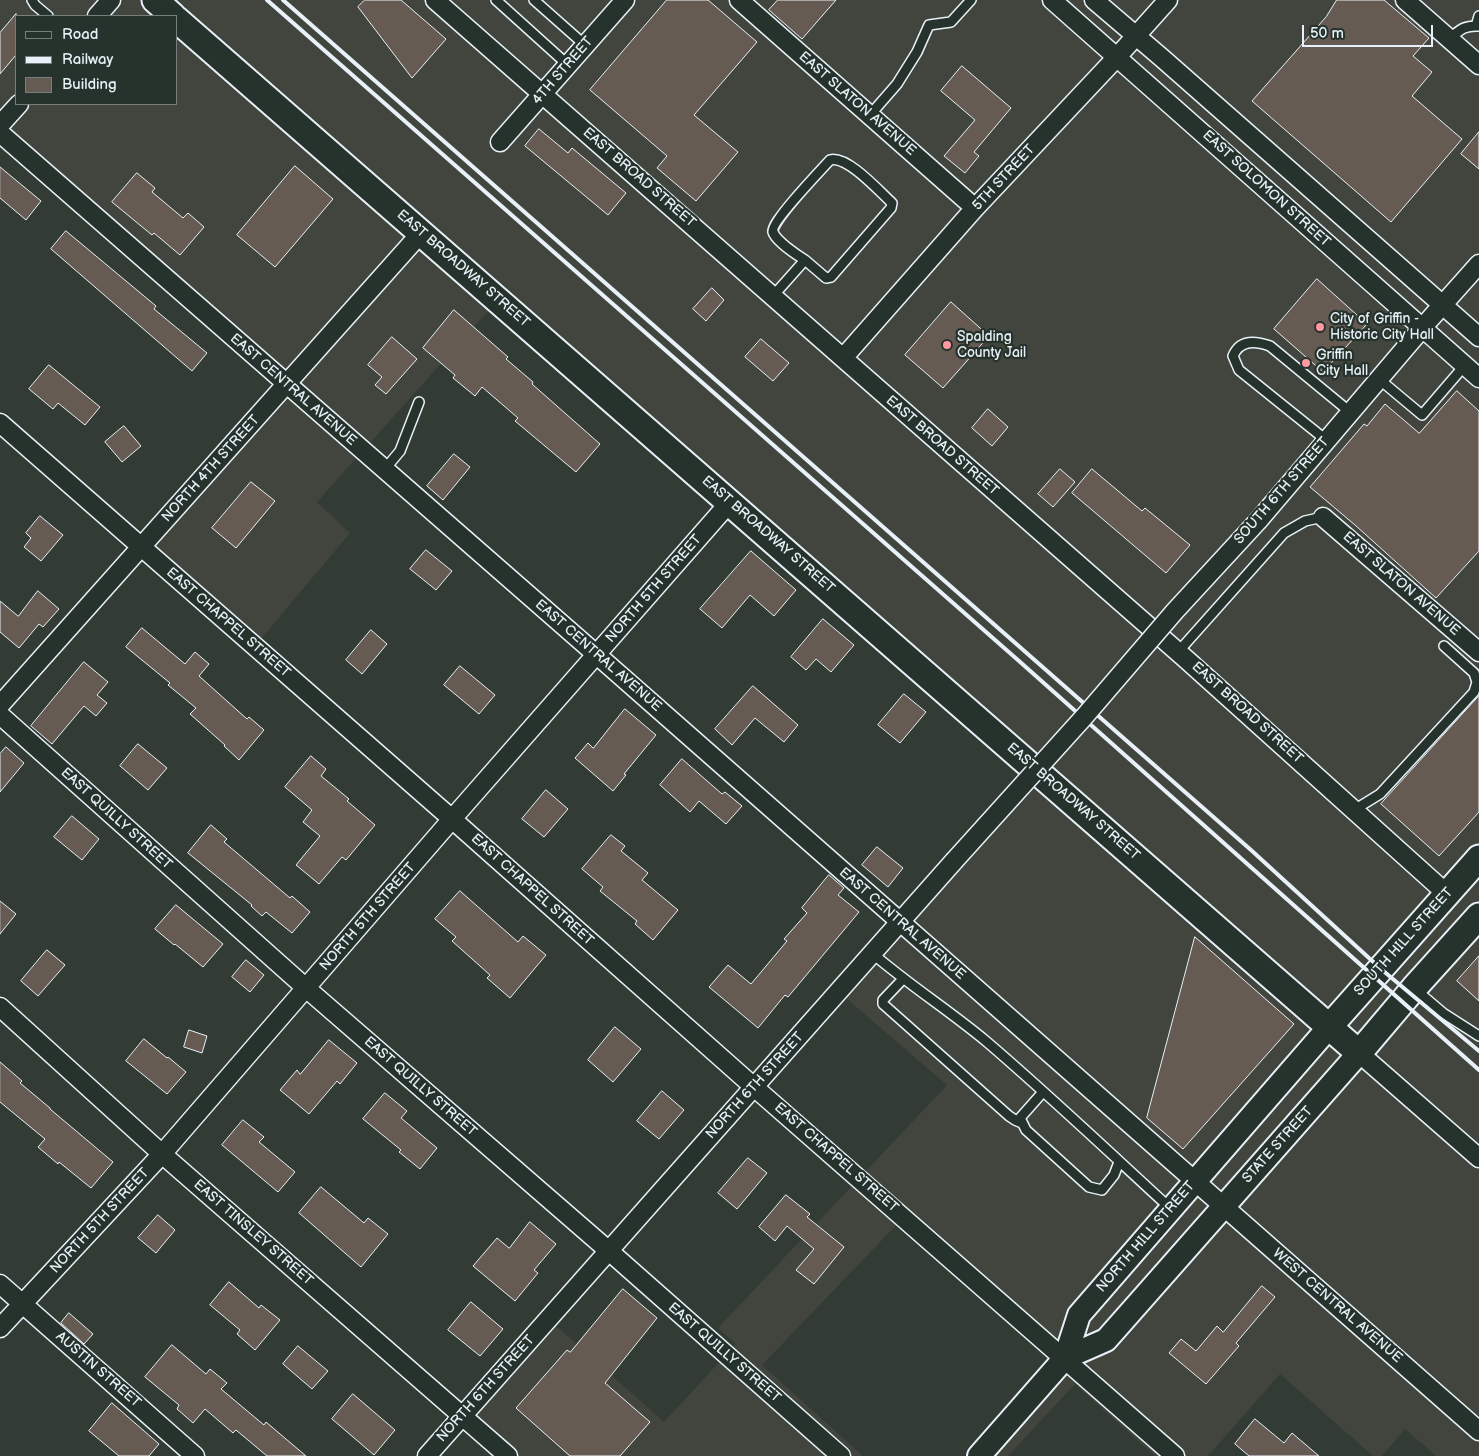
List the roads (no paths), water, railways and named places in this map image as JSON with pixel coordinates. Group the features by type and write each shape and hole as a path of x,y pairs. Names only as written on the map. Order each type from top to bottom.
{"main road":[{"path":"155,0 172,15"},
{"name":"EAST BROADWAY STREET","path":"178,21 1359,1053"},
{"name":"SOUTH HILL STREET","path":"1330,1026 1479,858"},
{"path":"1447,894 1478,919"},
{"name":"STATE STREET","path":"1359,1053 1414,988 1478,919"}],"street":[{"path":"98,15 111,0"},
{"name":"4TH STREET","path":"500,142 625,0"},
{"name":"EAST SLATON AVENUE","path":"739,0 975,208"},
{"name":"EAST SOLOMON STREET","path":"1052,0 1479,378"},
{"name":"EAST SOLOMON STREET","path":"1094,0 1479,337"},
{"name":"5TH STREET","path":"843,358 975,208 1168,0"},
{"path":"1406,0 1479,65"},
{"name":"EAST BROAD STREET","path":"442,2 543,94 1178,652 1447,894"},
{"path":"0,125 18,105"},
{"name":"EAST CENTRAL AVENUE","path":"0,133 1195,1180"},
{"name":"NORTH 4TH STREET","path":"0,705 140,547 288,385 421,233"},
{"name":"SOUTH 6TH STREET","path":"1084,717 1175,611 1258,521 1378,379 1479,264"},
{"name":"EAST CHAPPEL STREET","path":"0,423 1175,1456"},
{"name":"NORTH 5TH STREET","path":"0,1328 162,1154 730,502"},
{"name":"EAST SLATON AVENUE","path":"1324,517 1479,652"},
{"name":"EAST QUILLY STREET","path":"0,716 306,988 609,1251 841,1456"},
{"name":"NORTH 6TH STREET","path":"426,1456 1084,717"},
{"name":"EAST TINSLEY STREET","path":"0,1008 162,1154 508,1456"},
{"name":"NORTH HILL STREET","path":"979,1456 1064,1358 1079,1315 1330,1026"},
{"path":"1359,1053 1479,1158"},
{"name":"STATE STREET","path":"1064,1358 1106,1340 1359,1053"},
{"name":"WEST CENTRAL AVENUE","path":"1195,1180 1479,1431"},
{"name":"AUSTIN STREET","path":"0,1284 196,1456"}],"lane":[{"path":"32,0 47,15"},
{"path":"496,0 568,65"},
{"path":"534,0 586,46"},
{"path":"870,115 897,84 917,52 928,25 951,22 971,0"},
{"path":"1449,39 1461,29 1470,25 1478,26 1479,16"},
{"path":"835,159 845,162 892,203 891,208 831,277 826,278 805,260 779,240 773,233 773,228 830,160 835,159"},
{"path":"773,296 805,260"},
{"path":"1326,440 1240,370 1233,356 1235,351 1247,342 1259,342 1270,346 1350,412"},
{"path":"1378,379 1422,415 1465,365"},
{"path":"384,469 400,451 419,402"},
{"path":"1178,652 1284,532 1304,521 1324,517"},
{"path":"1354,810 1380,794 1474,692 1477,682 1474,673 1444,646"},
{"path":"872,953 902,979 985,1041 1100,1142 1119,1162 1171,1208"},
{"path":"902,979 883,1000 883,1004 1015,1120 1022,1123"},
{"path":"1414,988 1443,1013 1479,1036"},
{"path":"1043,1092 1020,1118 1026,1130 1089,1187 1102,1190 1114,1174 1119,1162"}],"railway":[{"path":"267,0 1019,661 1479,1070"},
{"path":"283,0 1251,850 1381,969 1479,1051"}],"place":[{"name":"City of Griffin - Historic City Hall","path":"1320,327"},
{"name":"Spalding County Jail","path":"947,345"},
{"name":"Griffin City Hall","path":"1306,363"}]}
